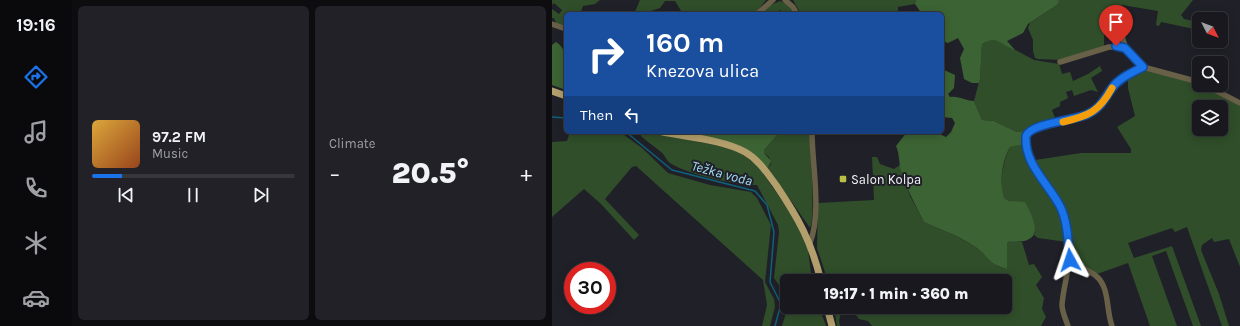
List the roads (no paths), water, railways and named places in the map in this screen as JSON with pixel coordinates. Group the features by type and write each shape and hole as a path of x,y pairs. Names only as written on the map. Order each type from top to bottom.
{"main road":[{"path":"552,90 564,95"},
{"path":"674,134 722,143 752,156 764,168 792,209 810,243 819,274"},
{"path":"829,314 832,326"}],"street":[{"path":"759,12 773,0"},
{"path":"785,0 794,7 796,12"},
{"path":"1124,21 1122,33 1125,48 1143,67 1192,80"},
{"path":"552,24 564,28"},
{"path":"1060,62 1109,47 1125,48"},
{"path":"1068,326 1062,306 1070,260 1063,215 1059,205 1034,167 1028,154 1026,136 1033,128 1076,119 1096,110 1101,106 1116,83 1143,67"},
{"path":"1219,92 1240,103"},
{"path":"810,243 815,212 812,134"},
{"path":"1070,260 1085,268 1098,278 1103,285 1112,326"}],"waterway":[{"name":"Težka voda","path":"552,117 564,118"},
{"name":"Težka voda","path":"628,134 672,170 755,191 767,205 774,232 770,282 781,304 775,326"}],"place":[{"name":"Salon Kolpa","path":"843,179"}]}
